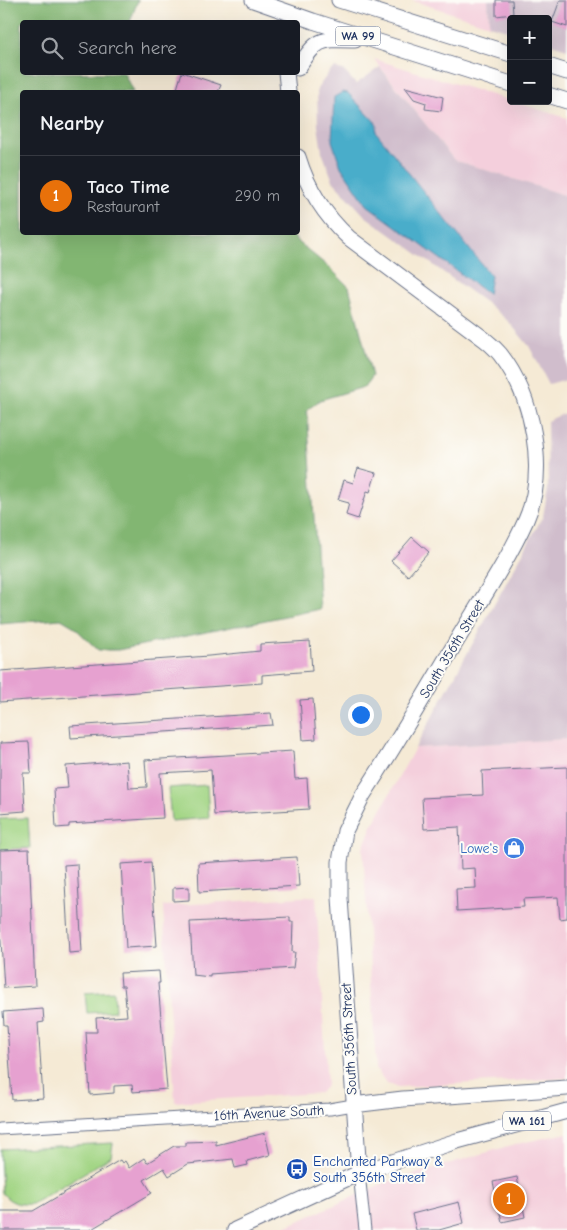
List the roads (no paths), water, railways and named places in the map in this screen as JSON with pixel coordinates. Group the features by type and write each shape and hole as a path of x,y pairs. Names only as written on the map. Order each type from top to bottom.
{"main road":[{"name":"WA 99","path":"253,0 507,83"},
{"name":"WA 99","path":"339,0 507,53"},
{"path":"300,65 314,46 321,41 371,40"},
{"path":"552,67 567,72"},
{"path":"552,96 567,101"},
{"name":"South 356th Street","path":"300,165 304,179 331,221 349,238 480,336 499,353 522,392 530,416 534,440 534,482 526,519 499,570 363,795 346,830 340,862 340,898 359,1173"},
{"name":"16th Avenue South","path":"353,1105 567,1088"},
{"name":"WA 161","path":"235,1230 359,1173 457,1141 567,1110"}],"street":[{"name":"16th Avenue South","path":"0,1129 330,1109 353,1105"},
{"name":"South 356th Street","path":"359,1173 365,1230"}],"water":[{"path":"343,92 348,93 377,124 376,132 491,276 488,294 367,205 341,167 332,141 334,97"}],"place":[{"name":"Lowe's","path":"514,848"},
{"name":"Enchanted Parkway & South 356th Street","path":"297,1169"},
{"name":"Taco Time","path":"509,1199"}]}
